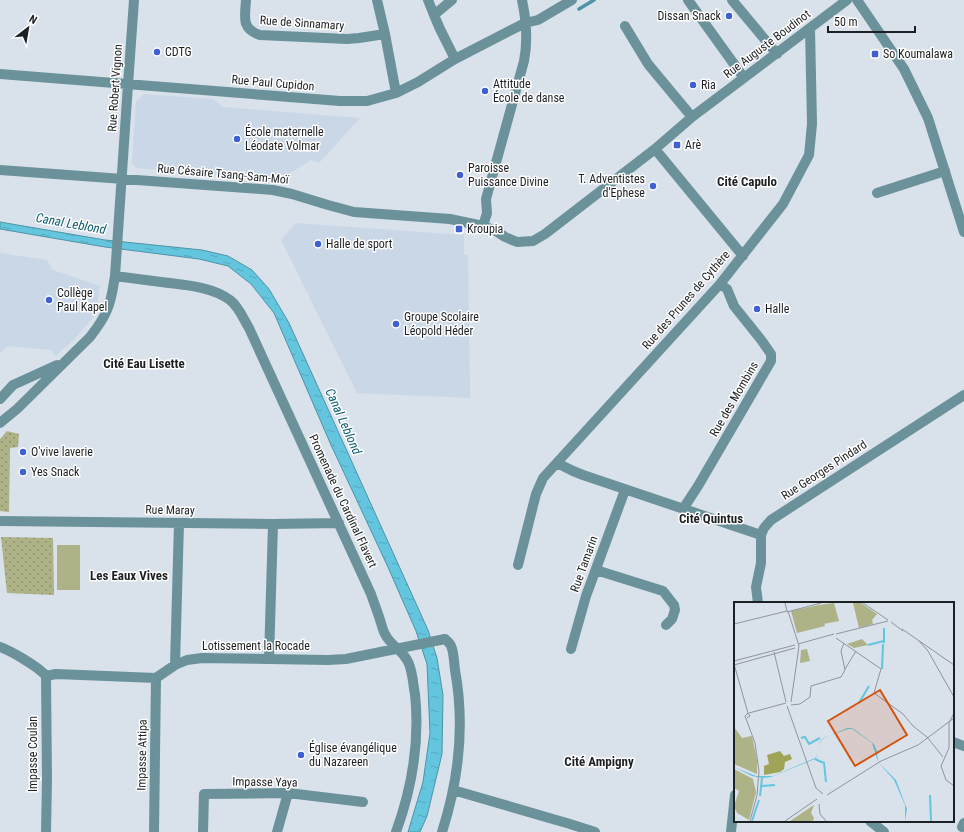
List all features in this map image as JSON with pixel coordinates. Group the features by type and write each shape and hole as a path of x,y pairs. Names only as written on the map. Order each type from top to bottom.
{"street":[{"name":"Rue Robert Vignon","path":"0,423 17,409 90,337 100,324 107,310 116,276 134,0"},
{"name":"Rue de Sinnamary","path":"246,0 246,24 248,29 260,35 347,39 385,34"},
{"path":"377,0 396,93"},
{"path":"428,0 455,59"},
{"path":"434,15 452,0"},
{"path":"483,226 487,213 486,199 526,50 522,0"},
{"name":"Rue Paul Cupidon","path":"0,74 340,101 367,100 396,93 418,82 455,59 525,23 538,20 572,0"},
{"path":"688,0 744,78"},
{"path":"732,0 777,54"},
{"name":"Rue Auguste Boudinot","path":"533,241 545,234 655,149 692,117 847,0"},
{"path":"856,0 904,69 928,118 964,232"},
{"path":"625,26 648,64 692,117"},
{"name":"Rue des Prunes de Cythère","path":"518,564 536,494 543,478 720,284 783,204 809,155 812,124 810,28"},
{"path":"655,149 743,256"},
{"name":"Rue Césaire Tsang-Sam-Moï","path":"0,170 273,190 354,212 450,218 483,226 517,242 533,241"},
{"path":"877,193 945,171"},
{"name":"Promenade du Cardinal Flavert","path":"116,276 214,291 235,305 249,328 371,594 385,634 390,641 405,655 410,665 417,712 414,762 410,787 396,832"},
{"name":"Rue des Mombins","path":"683,509 771,361 771,354 734,306 726,289 720,284"},
{"path":"0,399 13,385 64,362"},
{"name":"Rue Georges Pindard","path":"761,535 764,528 771,520 964,395"},
{"path":"557,463 573,472 761,535 761,563 756,587 758,602"},
{"name":"Rue Tamarin","path":"572,649 586,596 625,490"},
{"name":"Rue Maray","path":"0,521 273,524 339,523"},
{"path":"175,665 179,523"},
{"path":"270,659 273,524"},
{"path":"596,570 663,591 674,605 672,619 666,625"},
{"name":"Lotissement la Rocade","path":"156,678 175,665 187,660 202,658 346,659 445,639 451,645 460,707 458,761 453,790"},
{"path":"0,647 29,663 46,676 56,674 156,678"},
{"name":"Impasse Coulan","path":"46,676 46,832"},
{"name":"Impasse Attipa","path":"154,832 156,678"},
{"path":"954,742 964,746"},
{"path":"442,832 453,790 595,832"},
{"name":"Impasse Yaya","path":"203,832 204,794 288,794 364,802"},
{"path":"277,832 288,794"},
{"path":"731,832 734,804"},
{"path":"871,822 884,832"}],"shaded area":[{"name":"École maternelle Léodate Volmar","path":"144,94 213,99 223,107 360,118 319,163 311,160 289,174 288,181 136,168 132,163 136,102"},
{"name":"Groupe Scolaire Léopold Héder","path":"296,223 464,235 464,255 468,255 470,398 357,393 281,240"},
{"name":"Collège Paul Kapel","path":"0,253 47,260 53,270 100,286 96,314 74,340 55,356 51,350 8,346 0,353"}],"green space":[{"path":"7,431 19,434 18,447 10,448 9,512 0,511 0,439"},
{"path":"1,537 53,538 54,595 7,593"},
{"path":"57,545 80,545 80,590 57,590"}],"water":[{"path":"0,222 105,240 202,250 228,256 252,270 269,289 289,323 428,630 437,658 443,695 442,754 427,816 420,832 408,832 423,782 430,733 427,664 416,631 331,445 274,313 251,284 228,266 199,259 105,247 0,229"}],"waterway":[{"path":"579,9 594,0"}],"place":[{"name":"Dissan Snack","path":"729,16"},
{"name":"CDTG","path":"157,52"},
{"name":"So Koumalawa","path":"875,54"},
{"name":"Ria","path":"693,85"},
{"name":"Attitude École de danse","path":"485,91"},
{"name":"École maternelle Léodate Volmar","path":"237,139"},
{"name":"Arè","path":"677,145"},
{"name":"Paroisse Puissance Divine","path":"460,175"},
{"name":"T. Adventistes d'Ephese","path":"653,186"},
{"name":"Kroupia","path":"459,229"},
{"name":"Halle de sport","path":"318,244"},
{"name":"Collège Paul Kapel","path":"49,300"},
{"name":"Halle","path":"757,309"},
{"name":"Groupe Scolaire Léopold Héder","path":"396,324"},
{"name":"O'vive laverie","path":"23,452"},
{"name":"Yes Snack","path":"23,472"},
{"name":"Église évangélique du Nazareen","path":"301,755"}],"district":[{"name":"Cité Capulo","path":"747,181"},
{"name":"Cité Eau Lisette","path":"144,363"},
{"name":"Cité Quintus","path":"711,518"},
{"name":"Les Eaux Vives","path":"129,575"},
{"name":"Cité Ampigny","path":"599,761"}],"water label":[{"name":"Canal Leblond","path":"71,223"},
{"name":"Canal Leblond","path":"344,421"}]}
